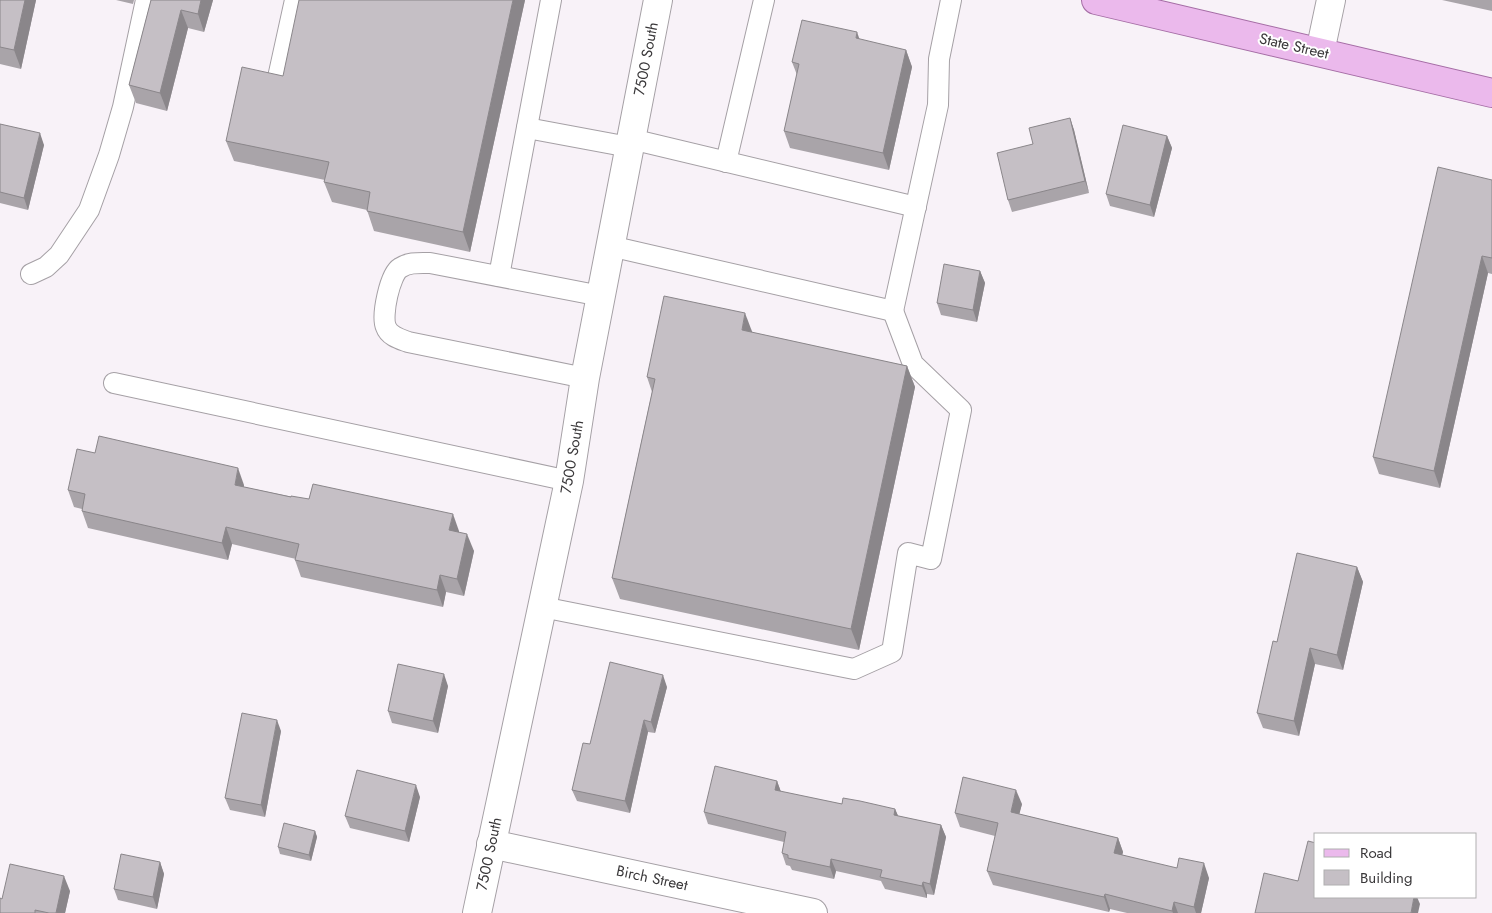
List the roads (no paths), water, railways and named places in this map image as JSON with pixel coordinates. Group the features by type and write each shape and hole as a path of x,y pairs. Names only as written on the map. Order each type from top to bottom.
{"main road":[{"name":"State Street","path":"1103,1 1492,93"}],"street":[{"name":"7500 South","path":"477,913 569,480 585,378 658,0"},
{"path":"1320,52 1331,0"},
{"name":"Birch Street","path":"491,844 813,913"}],"lane":[{"path":"31,274 46,266 59,255 89,210 110,155 123,107 146,0"},
{"path":"277,82 295,0"},
{"path":"499,276 551,0"},
{"path":"726,162 764,0"},
{"path":"542,607 854,669 892,652 908,553 932,559 961,410 913,364 892,311 938,105 939,59 951,0"},
{"path":"527,128 630,143 726,162 916,207"},
{"path":"610,246 892,311"},
{"path":"585,378 408,342 394,336 386,327 384,313 391,280 398,268 411,263 430,262 601,296"},
{"path":"114,383 569,480"}]}
